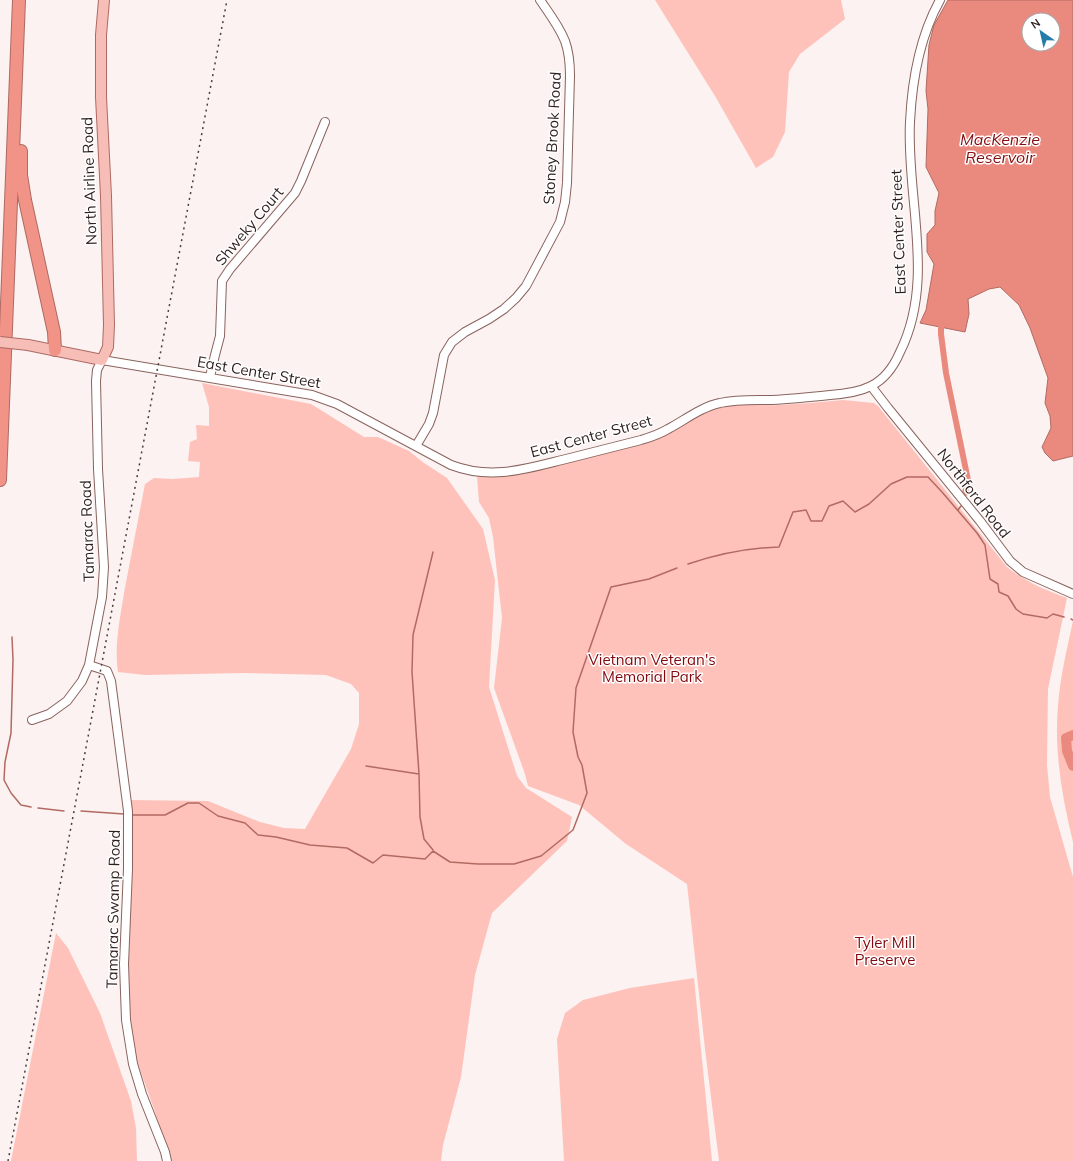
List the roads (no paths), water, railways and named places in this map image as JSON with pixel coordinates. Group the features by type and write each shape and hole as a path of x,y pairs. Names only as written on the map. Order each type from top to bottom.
{"highway":[{"path":"0,480 19,0"},
{"path":"17,51 22,72 20,147 22,184 54,332 55,350"}],"main road":[{"name":"North Airline Road","path":"102,360 108,347 109,325 106,196 101,97 101,35 104,0"},
{"name":"East Center Street","path":"0,342 28,345 102,360"}],"street":[{"name":"Stoney Brook Road","path":"416,446 429,424 433,413 444,355 452,342 465,332 504,309 516,298 526,286 562,216 567,183 570,76 569,59 565,42 540,0"},
{"name":"East Center Street","path":"102,360 297,391 325,399 443,461 460,468 485,473 522,470 649,438 667,430 708,407 719,403 836,395 871,386 888,372 898,357 908,333 916,304 917,260 910,167 910,122 918,58 929,24 940,0"},
{"name":"Shweky Court","path":"210,378 220,336 222,281 230,269 295,193 325,122"},
{"name":"Tamarac Road","path":"32,720 49,714 66,701 78,688 89,665 104,582 104,547 98,469 96,380 97,370 102,360"},
{"name":"Northford Road","path":"871,386 980,521 1010,561 1023,572 1073,594"},
{"name":"Tamarac Swamp Road","path":"89,665 107,671 111,681 127,793 129,827 124,988 129,1044 138,1079 167,1161"}],"water":[{"name":"MacKenzie Reservoir","path":"948,0 1073,0 1073,456 1053,461 1045,453 1042,447 1051,428 1050,416 1045,403 1048,378 1030,328 1019,305 1000,287 989,289 968,299 969,314 965,332 920,323 926,310 934,264 927,252 927,234 935,225 935,211 939,193 926,167 928,109 926,91 929,45 934,25"}],"waterway":[{"path":"941,327 946,373 968,480 965,493"},
{"path":"688,564 732,552 779,547 793,512 806,510 811,521 822,521 829,506 843,501 855,512 869,504 891,484 907,477 928,477 977,533 985,545 990,579 998,584 999,592 1008,596 1016,609 1023,614 1047,618 1053,614 1064,617"},
{"path":"958,510 961,506"},
{"path":"433,552 413,635 412,672 419,774 420,817 424,839 433,850"},
{"path":"133,815 165,815 188,803 199,803 218,816 245,823 258,835 276,837 310,845 347,848 373,863 383,855 425,859 433,851 450,862 478,864 514,864 541,856 573,830 587,793 582,765 578,757 573,732 576,688 611,587 649,579 677,568"},
{"path":"12,637 13,660 11,733 5,762 4,780 11,793 21,805 31,807"},
{"path":"1073,735 1066,738 1067,751 1073,766"},
{"path":"366,766 419,774"},
{"path":"38,808 64,811"},
{"path":"81,811 124,814"}],"railway":[{"path":"8,1161 227,0"}],"park label":[{"name":"Vietnam Veteran's Memorial Park","path":"652,668"},
{"name":"Tyler Mill Preserve","path":"885,950"}]}
